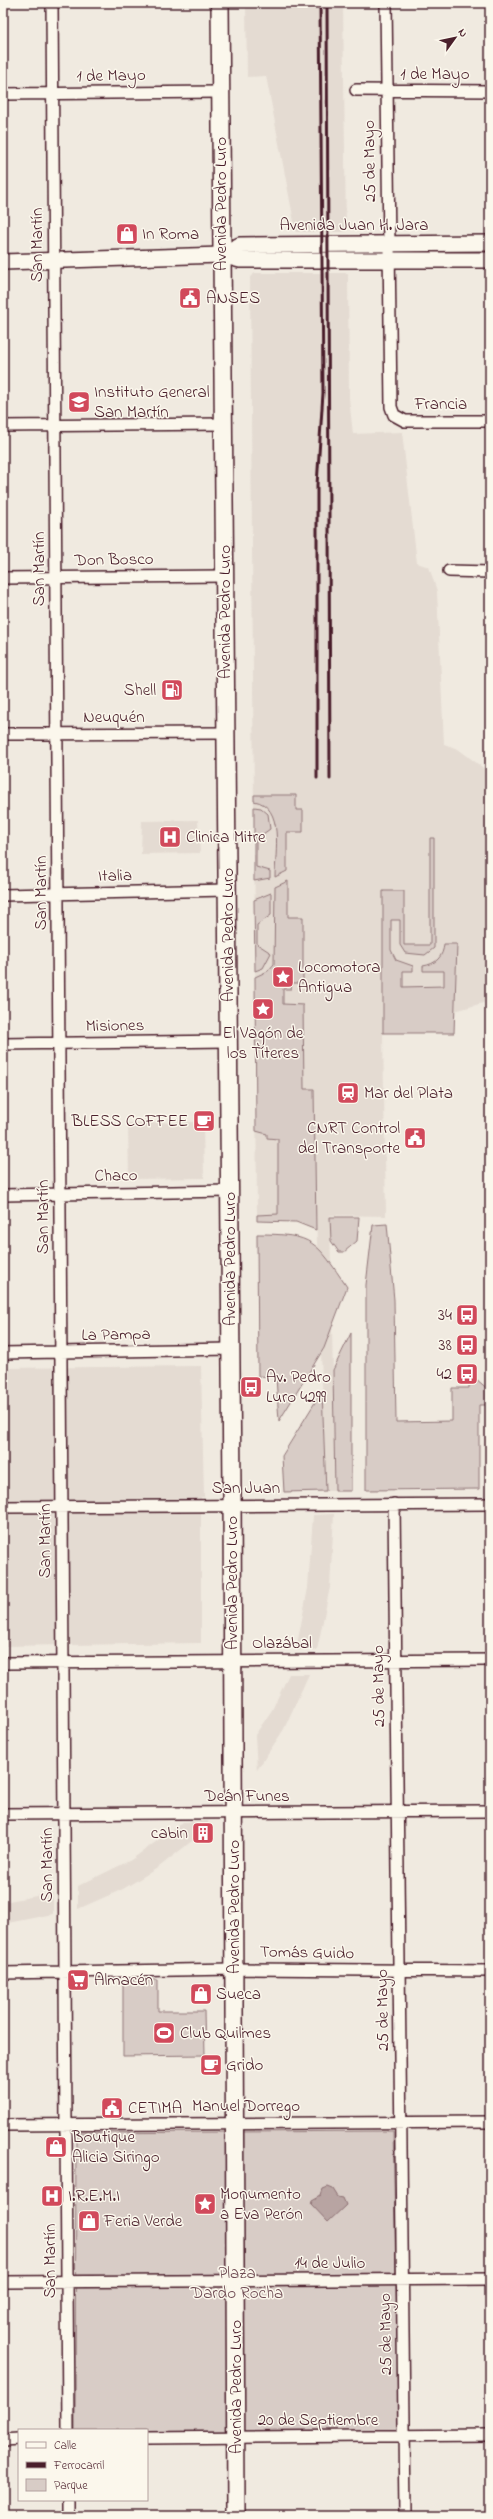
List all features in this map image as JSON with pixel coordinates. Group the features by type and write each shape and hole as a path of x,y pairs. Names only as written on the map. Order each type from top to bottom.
{"main road":[{"name":"Avenida Pedro Luro","path":"220,3 232,1505 236,2516"},
{"name":"Avenida Juan H. Jara","path":"221,256 240,245 490,244"},
{"name":"Avenida Juan H. Jara","path":"3,262 221,256 240,260 490,260"}],"street":[{"name":"San Martín","path":"52,3 68,2429"},
{"name":"25 de Mayo","path":"386,3 389,399 394,414"},
{"name":"1 de Mayo","path":"356,90 490,91"},
{"name":"1 de Mayo","path":"3,94 220,92"},
{"name":"Francia","path":"394,414 405,421 490,421"},
{"path":"3,426 224,424"},
{"path":"449,572 490,572"},
{"name":"Don Bosco","path":"3,578 225,576"},
{"name":"Neuquén","path":"3,734 226,733"},
{"name":"Italia","path":"3,895 227,890"},
{"name":"Misiones","path":"3,1044 228,1041"},
{"name":"Chaco","path":"3,1195 229,1191"},
{"name":"La Pampa","path":"3,1353 231,1349"},
{"name":"25 de Mayo","path":"394,1504 405,2516"},
{"name":"San Juan","path":"3,1507 490,1504"},
{"name":"Olazábal","path":"3,1663 232,1660 490,1660"},
{"name":"Deán Funes","path":"3,1814 490,1811"},
{"name":"Tomás Guido","path":"3,1972 234,1969 490,1971"},
{"name":"Manuel Dorrego","path":"3,2125 490,2122"},
{"name":"14 de Julio","path":"3,2282 490,2279"},
{"name":"20 de Septiembre","path":"148,2438 405,2437 490,2435"},
{"path":"3,2440 18,2439"},
{"path":"68,2501 68,2516"}],"shaded area":[{"path":"246,3 343,3 346,232 296,232 266,76 247,77"},
{"path":"255,273 348,273 349,398 353,434 402,432 417,563 429,567 437,591 444,744 458,749 490,773 490,1001 455,1011 454,1033 383,1033 386,1216 330,1215 335,1491 326,1491 316,1215 257,1215 250,277"},
{"name":"Clinica Mitre","path":"198,820 200,853 141,854 142,821"},
{"path":"203,1122 204,1178 129,1179 128,1123"},
{"path":"201,1366 204,1497 201,1497 201,1643 3,1646 3,1368"},
{"path":"334,1514 330,1587 317,1650 296,1650 308,1588 313,1515"},
{"path":"289,1674 309,1674 284,1729 257,1770 255,1735 272,1710"},
{"path":"208,1821 208,1828 205,1825 194,1833 197,1837 159,1867 123,1889 78,1909 78,1886 131,1860 183,1822"},
{"path":"53,1893 53,1914 3,1924 3,1902"},
{"path":"328,2187 333,2189 338,2197 343,2198 346,2205 328,2222 311,2204 312,2200 321,2195 323,2189"}],"green space":[{"path":"254,795 296,795 296,810 303,810 303,832 287,832 287,871 275,877 277,844 274,821 270,812 264,805 254,801"},
{"path":"254,807 261,808 268,814 270,829 256,839 256,867 270,871 270,878 254,881"},
{"path":"430,838 434,838 434,948 425,955 405,953 400,945 400,920 391,920 391,950 396,960 413,966 413,971 403,971 403,987 444,986 444,971 423,971 423,966 432,964 438,959 442,953 444,944 457,944 454,1033 383,1033 383,891 404,891 404,945 430,945"},
{"path":"288,881 288,917 303,917 303,983 292,983 291,989 283,989 283,1004 303,1005 304,1089 314,1089 316,1230 296,1222 257,1221 257,1215 278,1214 278,1139 267,1138 267,1134 256,1131 255,977 268,971 274,964 275,887"},
{"path":"271,893 271,915 257,925 257,944 271,953 263,968 255,971 254,900"},
{"path":"330,1217 359,1217 357,1241 344,1252 339,1252 331,1241"},
{"path":"387,1224 394,1300 396,1422 452,1421 452,1388 469,1388 469,1378 475,1378 490,1391 490,1405 479,1405 479,1489 366,1490 366,1285 373,1225"},
{"path":"257,1234 291,1236 312,1243 328,1259 347,1287 324,1348 279,1421 276,1377 258,1376"},
{"path":"351,1333 351,1491 335,1491 333,1370"},
{"path":"322,1391 326,1491 284,1492 282,1456"},
{"name":"Club Quilmes","path":"123,1980 158,1980 158,2011 204,2011 205,2055 123,2056"},
{"name":"Plaza Dardo Rocha","path":"393,2131 399,2431 148,2434 148,2429 75,2429 76,2133"}],"railway":[{"path":"317,778 317,485 323,393 320,3"},
{"path":"327,3 330,779"}],"place":[{"name":"In Roma","path":"127,234"},
{"name":"ANSES","path":"190,298"},
{"name":"Instituto General San Martín","path":"79,402"},
{"name":"Shell","path":"172,690"},
{"name":"Clinica Mitre","path":"170,837"},
{"name":"Locomotora Antigua","path":"283,977"},
{"name":"El Vagón de los Títeres","path":"263,1009"},
{"name":"Mar del Plata","path":"348,1093"},
{"name":"BLESS COFFEE","path":"204,1121"},
{"name":"CNRT Control del Transporte","path":"415,1138"},
{"name":"34","path":"467,1315"},
{"name":"38","path":"467,1345"},
{"name":"42","path":"467,1374"},
{"name":"Av. Pedro Luro 4299","path":"251,1387"},
{"name":"cabin","path":"203,1833"},
{"name":"Almacén","path":"78,1980"},
{"name":"Sueca","path":"201,1994"},
{"name":"Club Quilmes","path":"164,2033"},
{"name":"Grido","path":"211,2065"},
{"name":"CETIMA","path":"112,2108"},
{"name":"Boutique Alicia Siringo","path":"56,2147"},
{"name":"I.R.E.M.I","path":"52,2196"},
{"name":"Monumento a Eva Perón","path":"205,2204"},
{"name":"Feria Verde","path":"89,2221"}]}
